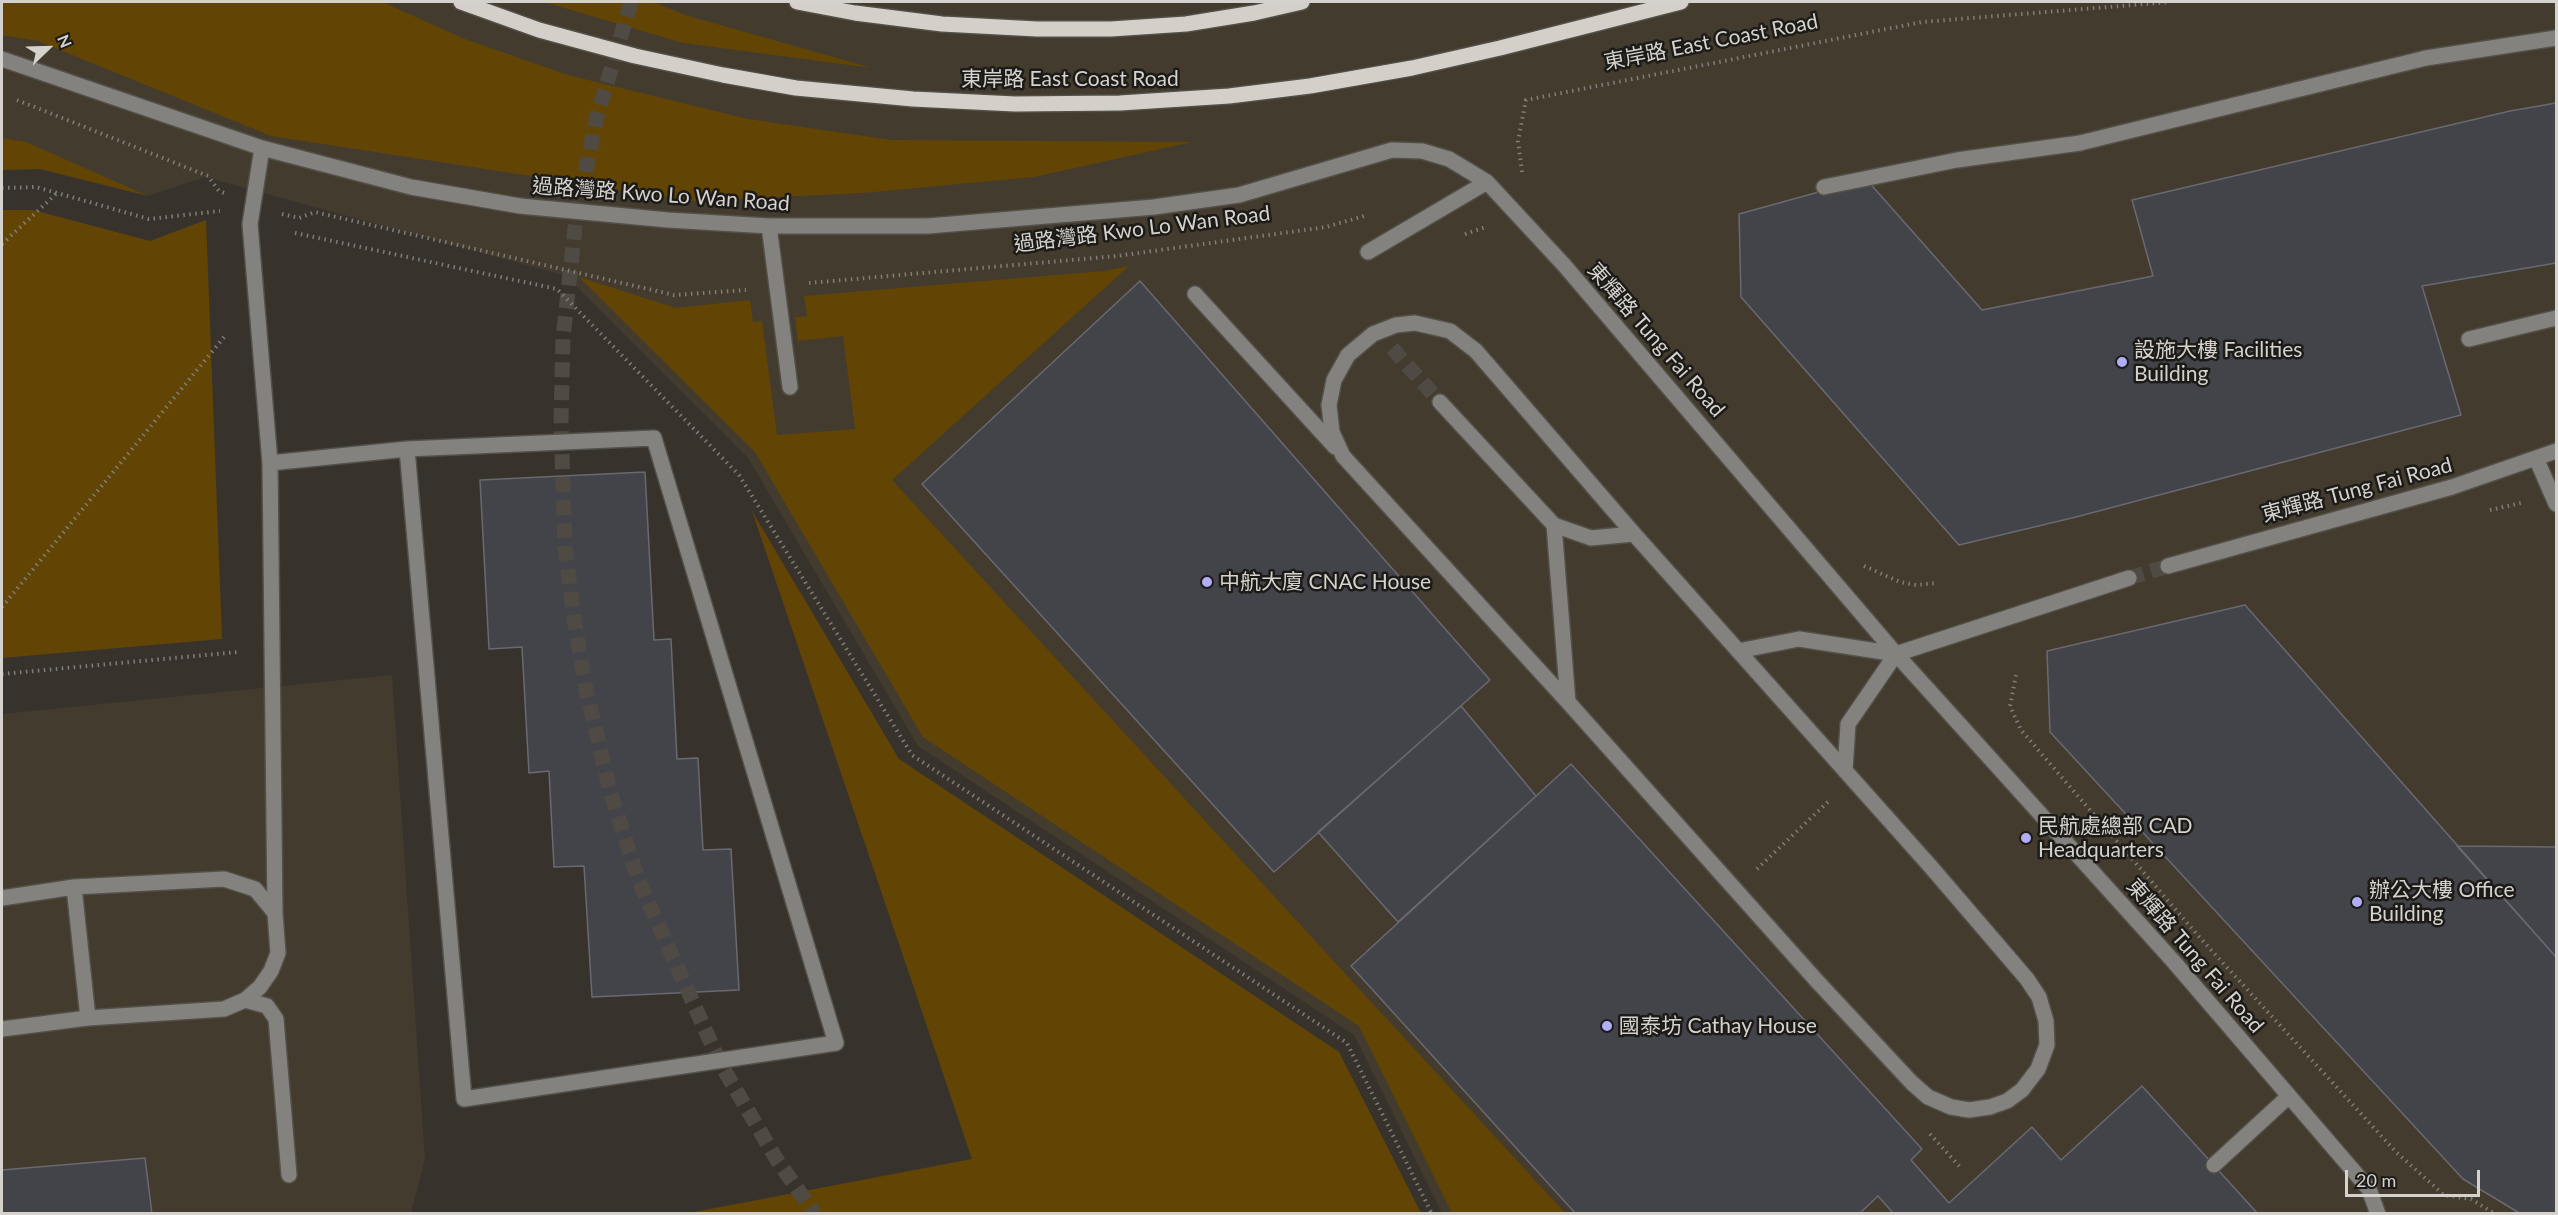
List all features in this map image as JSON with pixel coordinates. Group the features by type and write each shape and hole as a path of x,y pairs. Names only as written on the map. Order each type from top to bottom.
{"main road":[{"name":"東岸路 East Coast Road","path":"461,2 539,30 635,56 796,88 901,98 1027,104 1120,104 1229,96 1310,86 1412,68 1681,2"},
{"path":"797,2 855,13 942,24 1036,29 1111,29 1186,24 1254,13 1302,2"}],"street":[{"path":"1824,187 1957,160 2080,143 2426,58 2556,38"},
{"name":"過路灣路 Kwo Lo Wan Road","path":"2,59 262,148 411,187 520,206 668,220 769,226 928,226 1154,207 1239,195 1332,167"},
{"path":"2,1029 88,1018 206,1012 224,1009 245,1000 260,987 278,953 275,914 270,464 250,224 262,148"},
{"name":"東輝路 Tung Fai Road","path":"1332,167 1392,150 1422,151 1449,159 1487,182 1564,265 1896,654 2174,962 2369,1189 2378,1214"},
{"path":"1368,252 1487,182"},
{"path":"769,226 790,387"},
{"path":"1194,294 1568,702 1816,980 1928,1097 1951,1107 1969,1110 1990,1107 2007,1101 2022,1090 2038,1069 2047,1045 2046,1021 2039,997 2027,979 1634,534 1476,351 1450,331 1435,326 1415,323 1396,325 1373,334 1347,355 1334,380 1329,405 1332,432 1343,456"},
{"path":"2469,339 2556,318"},
{"path":"1440,402 1554,525 1591,538 1634,534"},
{"path":"270,464 407,449 654,438 836,1043 464,1099 407,449"},
{"name":"東輝路 Tung Fai Road","path":"2168,566 2452,487 2556,451"},
{"path":"2536,458 2556,504"},
{"path":"1554,525 1568,702"},
{"path":"1738,651 1799,639 1896,654 2129,578"},
{"path":"1849,775 1848,724 1896,654"},
{"path":"2,898 74,887 224,879 255,890 275,914"},
{"path":"74,887 88,1018"},
{"path":"245,1000 267,1006 276,1019 290,1175"},
{"path":"2214,1165 2289,1096"}],"path":[{"name":"東岸路 East Coast Road","path":"1523,175 1518,141 1526,100 1923,22 2170,2"},
{"path":"7,96 208,176 219,191"},
{"path":"2,188 36,187 149,219 219,211"},
{"path":"2,244 58,193"},
{"path":"300,218 315,212 674,295 753,289"},
{"name":"過路灣路 Kwo Lo Wan Road","path":"807,283 1118,256 1326,227 1374,213"},
{"path":"296,233 557,290 739,475 912,756 1347,1043 1432,1214"},
{"path":"2,607 225,336"},
{"path":"1900,582 1916,585 1937,583"},
{"path":"2,674 238,651"},
{"name":"東輝路 Tung Fai Road","path":"2016,675 2010,706 2021,730 2201,939 2396,1152 2444,1195 2471,1199 2494,1214"},
{"path":"1735,890 1849,775"}],"shaded area":[{"path":"2,2 2556,2 2556,1213 1442,1213 1354,1035 918,746 748,458 566,276 205,177 148,196 40,169 2,170"},
{"path":"2,2 383,2 462,38 568,75 748,119 892,140 1192,142 1034,177 863,193 693,201 271,136 38,41 2,35"},
{"path":"544,2 654,2 685,15 872,68 683,43"},
{"path":"2,138 26,142 148,196 40,169 2,170"},
{"path":"2,210 33,210 150,241 206,220 222,639 2,658"},
{"path":"1129,266 892,480 1565,1213 1452,1213 1359,1026 923,737 755,452 579,277 676,308 750,300 753,322 762,321 777,435 855,429 843,336 798,341 795,317 807,316 804,296 1105,271"},
{"path":"752,511 899,759 1339,1052 1421,1213 689,1213 972,1159"},
{"path":"392,675 425,1159 411,1213 2,1214 2,714"}],"building":[{"name":"設施大樓 Facilities Building","path":"2556,103 2556,263 2422,286 2461,415 2076,517 1959,545 1741,297 1739,214 1866,179 1982,310 2153,276 2132,200 2510,111"},
{"name":"中航大廈 CNAC House","path":"1140,281 1490,680 1274,872 922,484"},
{"path":"645,472 654,640 671,639 677,759 698,758 703,850 731,849 739,990 592,997 584,866 554,867 549,771 529,773 522,647 489,649 480,480"},
{"name":"辦公大樓 Office Building","path":"2245,605 2556,957 2556,1214 2521,1214 2463,1179 2050,732 2047,651"},
{"path":"1461,706 1536,796 1398,922 1318,832"},
{"name":"國泰坊 Cathay House","path":"1571,764 1922,1149 1911,1160 1949,1203 2032,1127 2061,1160 2142,1086 2258,1214 1894,1214 1878,1196 1859,1214 1576,1214 1351,966"},
{"path":"2457,846 2556,847 2556,957"},
{"path":"145,1158 152,1214 2,1214 2,1170"}],"tunnel":[{"path":"631,2 596,120 576,219 563,338 561,422 565,547 574,618 585,685 610,791 638,879 720,1063 777,1160 815,1214"},
{"path":"1392,348 1440,402"},
{"path":"2129,578 2168,566"}],"place":[{"name":"設施大樓 Facilities Building","path":"2122,362"},
{"name":"中航大廈 CNAC House","path":"1207,582"},
{"name":"民航處總部 CAD Headquarters","path":"2026,838"},
{"name":"辦公大樓 Office Building","path":"2357,902"},
{"name":"國泰坊 Cathay House","path":"1607,1026"}]}
